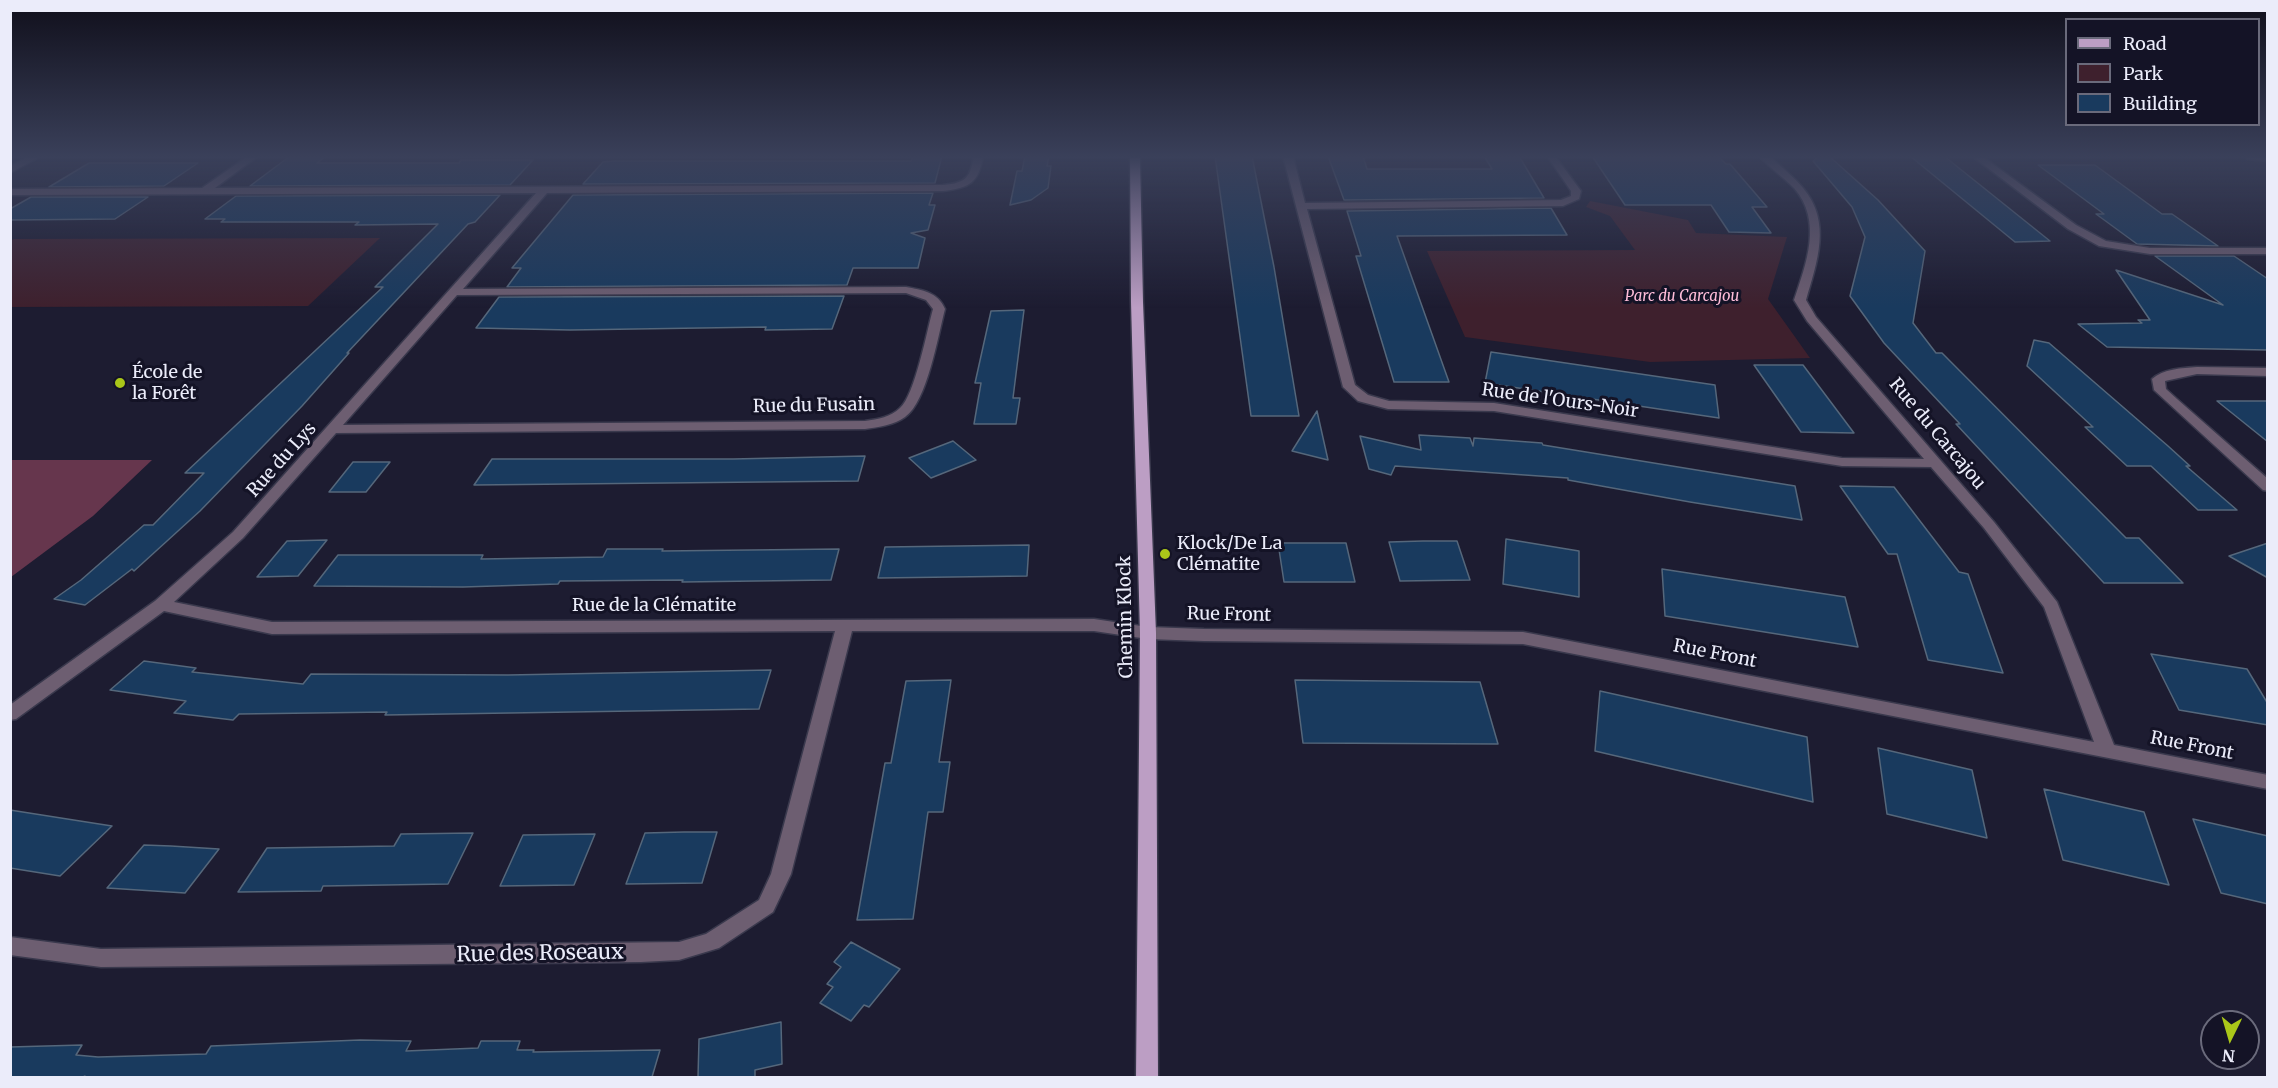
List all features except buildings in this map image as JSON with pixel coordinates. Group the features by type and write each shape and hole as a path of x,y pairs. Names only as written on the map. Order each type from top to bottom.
{"main road":[{"name":"Chemin Klock","path":"1137,207 1148,633 1147,1077"}],"street":[{"name":"Rue du Lys","path":"10,714 161,605 238,535 529,207"},
{"name":"Rue de l'Ours-Noir","path":"1300,207 1349,387 1363,398 1388,405 1494,407 1842,462 1936,462"},
{"name":"Rue du Carcajou","path":"1810,207 1815,219 1816,243 1800,300 1811,319 1989,525 2051,606 2106,749"},
{"path":"2045,207 2072,227 2103,244 2150,251 2268,251"},
{"name":"Rue du Fusain","path":"334,429 865,425 888,422 909,408 915,398 939,309 933,298 906,290 454,292"},
{"path":"2268,372 2190,372 2168,374 2158,379 2160,390 2172,402 2268,487"},
{"name":"Rue de la Clématite","path":"161,605 272,628 1094,625 1148,633"},
{"name":"Rue des Roseaux","path":"10,946 101,958 641,953 679,951 712,942 766,906 781,874 845,625"},
{"name":"Rue Front","path":"1148,633 1523,638 2268,782"}],"green space":[{"name":"Parc du Carcajou","path":"1586,207 1620,207 1688,220 1696,233 1787,237 1768,299 1810,358 1650,362 1465,337 1427,251 1635,250 1610,216"},
{"path":"380,238 308,306 11,307 10,241 14,239"}],"shaded area":[{"path":"11,460 152,460 93,516 11,577"}],"place":[{"name":"École de la Forêt","path":"120,383"},
{"name":"Klock/De La Clématite","path":"1165,554"}]}
